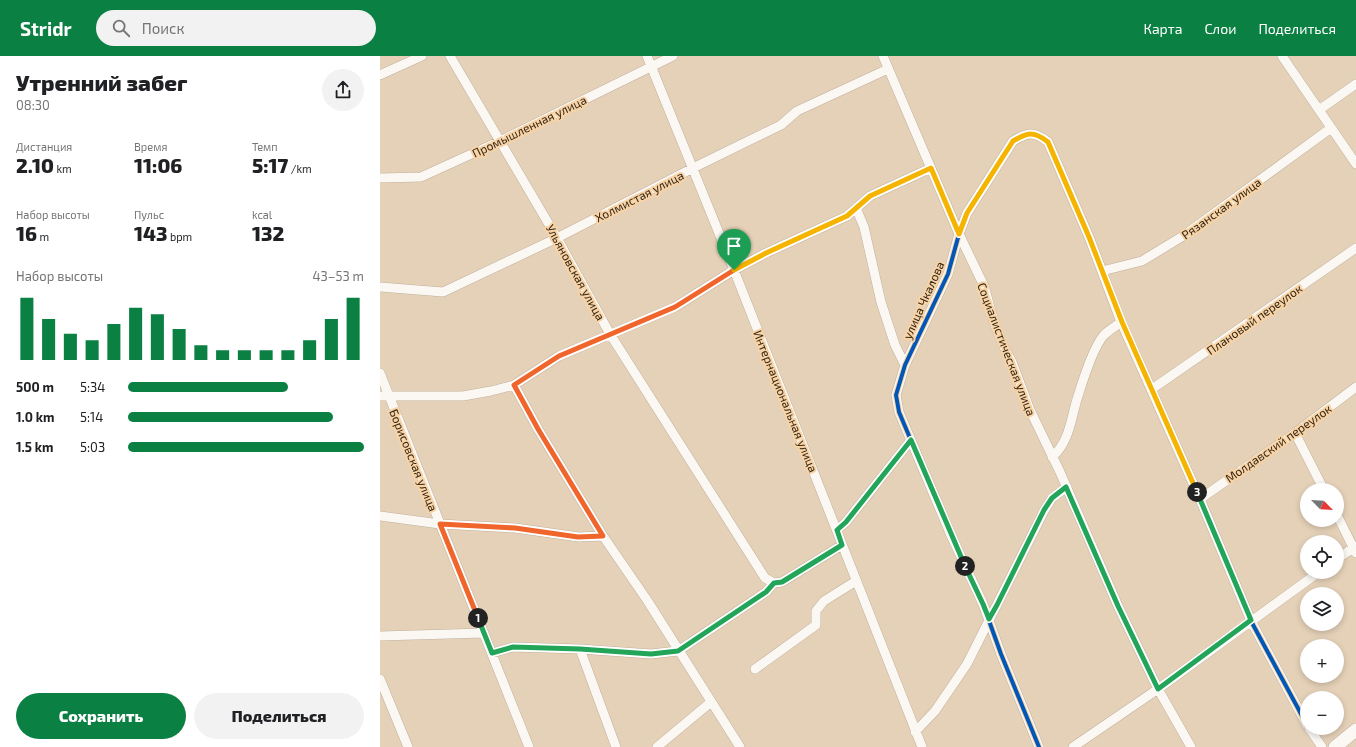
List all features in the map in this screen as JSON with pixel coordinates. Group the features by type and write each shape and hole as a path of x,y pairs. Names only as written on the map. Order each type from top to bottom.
{"street":[{"path":"380,74 422,56"},
{"name":"Ульяновская улица","path":"450,56 557,238 610,334 766,578 774,583"},
{"name":"Интернациональная улица","path":"647,56 837,530 915,732 919,746"},
{"name":"Промышленная улица","path":"380,178 421,177 500,141 673,56"},
{"name":"Социалистическая улица","path":"883,56 959,234 984,286 996,325 1030,410 1066,487 1118,606 1158,689 1191,747"},
{"path":"1282,56 1356,164"},
{"name":"Холмистая улица","path":"380,287 443,292 557,238 693,168 781,126 797,111 888,69"},
{"path":"1319,110 1356,84"},
{"name":"Рязанская улица","path":"1102,271 1142,261 1183,236 1331,128"},
{"name":"улица Чкалова","path":"1039,747 1001,654 983,604 950,533 899,412 896,395 905,365 948,274 959,234 967,213 1013,141 1030,134 1039,135 1048,142 1102,271"},
{"path":"385,397 463,396 514,385 559,356 675,307 734,270 766,253 847,216 870,196 931,168"},
{"path":"856,208 864,227 881,302 894,344 905,365"},
{"name":"Плановый переулок","path":"1152,390 1356,248"},
{"path":"1102,271 1122,322 1200,499 1251,620 1300,711"},
{"path":"1052,457 1058,453 1071,425 1078,396 1097,346 1105,334 1122,322"},
{"name":"Борисовская улица","path":"380,373 385,397 440,524 529,747"},
{"path":"514,385 538,429 603,536 646,600 740,747"},
{"name":"Молдавский переулок","path":"1200,499 1295,433 1356,387"},
{"path":"1295,433 1320,483"},
{"path":"837,530 846,522 911,440"},
{"path":"915,732 935,711 967,664 1044,510 1052,498 1066,487"},
{"path":"380,516 440,524 515,528 578,537 603,536"},
{"path":"1343,527 1355,549 1344,555"},
{"path":"492,653 513,647 580,649 651,654 678,651 766,592 774,583 782,582 842,545"},
{"path":"1073,747 1158,689 1309,579"},
{"path":"755,669 816,625 816,611 824,601 856,581"},
{"path":"380,636 484,633"},
{"path":"580,649 616,747"},
{"path":"380,679 408,747"},
{"path":"657,747 711,702"},
{"path":"1335,747 1356,730"},
{"path":"1314,735 1322,747"}],"cycle path":[{"path":"1039,747 1001,654 983,604 950,533 899,412 896,395 905,365 948,274 959,234 967,213 1013,141 1027,134 1035,134 1048,142 1089,237 1121,322 1200,499 1251,621 1300,712"}],"route":[{"path":"1030,134 1039,135 1048,142 1089,237 1122,322 1200,499 1251,620 1158,689 1118,606 1066,487 1052,498 1044,510 989,619 950,533 911,440 846,522 837,530 842,545 782,582 774,583 766,592 678,651 651,654 580,649 513,647 492,653 440,524 515,528 578,537 603,536 538,429 514,385 559,356 638,321 675,307 734,270 811,231 847,216 870,196 931,168 959,234 967,213 1013,141 1021,136 1030,134"}]}
